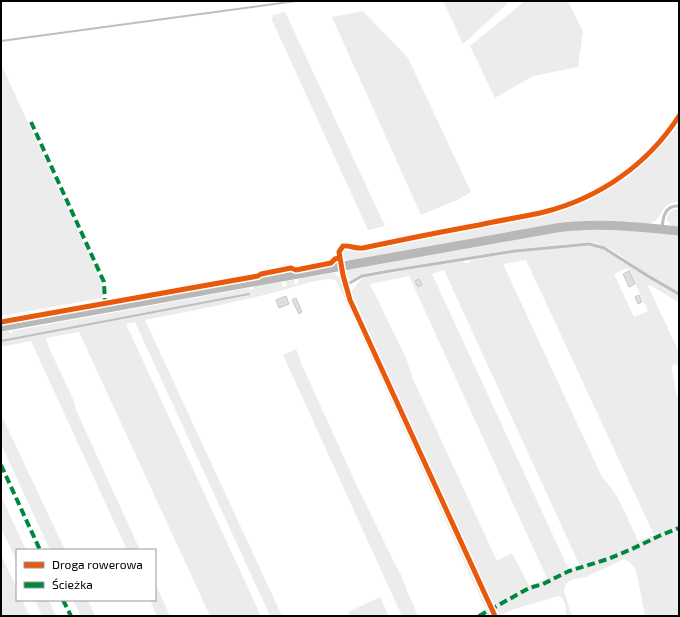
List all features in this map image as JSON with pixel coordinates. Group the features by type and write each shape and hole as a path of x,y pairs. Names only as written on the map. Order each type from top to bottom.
{"main road":[{"path":"1,327 569,226 608,225 679,231"}],"street":[{"path":"346,285 354,307 495,616"}],"lane":[{"path":"679,116 661,141 644,159 614,182 581,200 545,212 363,248 347,245 343,246 339,252 346,285 364,275 516,251 589,244 604,248 679,294"},
{"path":"662,229 665,213 669,208 679,206"}],"shaded area":[{"path":"443,1 510,1 463,44"},
{"path":"525,1 568,1 583,32 578,67 533,76 495,98 470,46"},
{"path":"363,11 408,58 471,192 459,199 421,215 332,17"},
{"path":"285,12 385,226 368,230 272,20 273,15"},
{"path":"1,64 102,283 102,298 1,316"},
{"path":"679,119 679,202 672,202 668,204 654,222 648,224 598,221 566,222 349,260 344,259 341,255 343,251 349,249 358,250 524,218 582,202 598,194 629,173 656,148"},
{"path":"674,209 679,209 679,228 672,226 667,220 668,214"},
{"path":"605,228 679,235 679,292 648,275 604,246 590,242 517,249 366,273 351,280 346,276 348,269 549,232"},
{"path":"574,246 601,248 679,295 679,303 650,285 648,286 679,352 679,370 676,363 671,367 679,401 679,616 645,616 638,577 631,564 624,559 586,577 574,579 568,582 564,591 572,616 566,616 566,607 559,596 517,608 498,616 351,292 362,278 461,261 468,263 472,260 515,252","holes":["526,260 654,535 638,541 618,499 602,477 503,264","628,268 648,311 634,317 614,274","444,270 580,566 569,570 432,274","409,276 547,578 529,586 512,553 497,561 413,379 406,358 370,284"]},
{"path":"333,273 340,277 493,616 475,616 486,610 336,280 327,279 316,281 240,301 145,320 282,616 270,616 135,322 126,324 261,616 210,616 79,332 46,338 50,350 74,401 76,410 140,549 127,549 31,341 1,347 1,332 8,331 9,333 12,333 12,331 249,288 250,290 253,289 253,287 281,282 283,287 287,286 286,281 294,280 295,284 298,284 298,279"},
{"path":"296,349 356,484 401,575 418,616 402,616 283,355"},
{"path":"1,414 65,549 50,549 1,444"},
{"path":"1,496 26,549 16,549 16,560 1,528"},
{"path":"1,554 16,587 16,601 22,601 30,616 1,616"},
{"path":"156,585 170,616 157,616 150,601 156,601"},
{"path":"380,597 389,616 350,616 348,612"},
{"path":"35,601 49,601 56,616 42,616"},
{"path":"74,601 88,601 95,616 81,616"}],"building":[{"path":"629,271 635,284 629,287 623,274"},
{"path":"419,279 422,285 418,287 415,281"},
{"path":"639,295 642,302 638,304 635,297"},
{"path":"286,296 289,304 279,308 276,300"},
{"path":"296,298 302,312 299,314 292,300"}],"waterway":[{"path":"1,41 296,1"},
{"path":"1,341 249,294"}],"marked path":[{"path":"31,122 104,282 105,306"},
{"path":"1,465 40,549"},
{"path":"479,616 529,588 543,584 569,571 608,559 679,528"},
{"path":"64,601 71,616"}],"cycle path":[{"path":"495,616 350,300 343,275 339,252 343,246 363,248 536,214 565,206 584,198 621,177 653,149 679,116"},
{"path":"1,322 258,276 261,274 291,268 296,270 331,263 335,259 339,258"}]}
